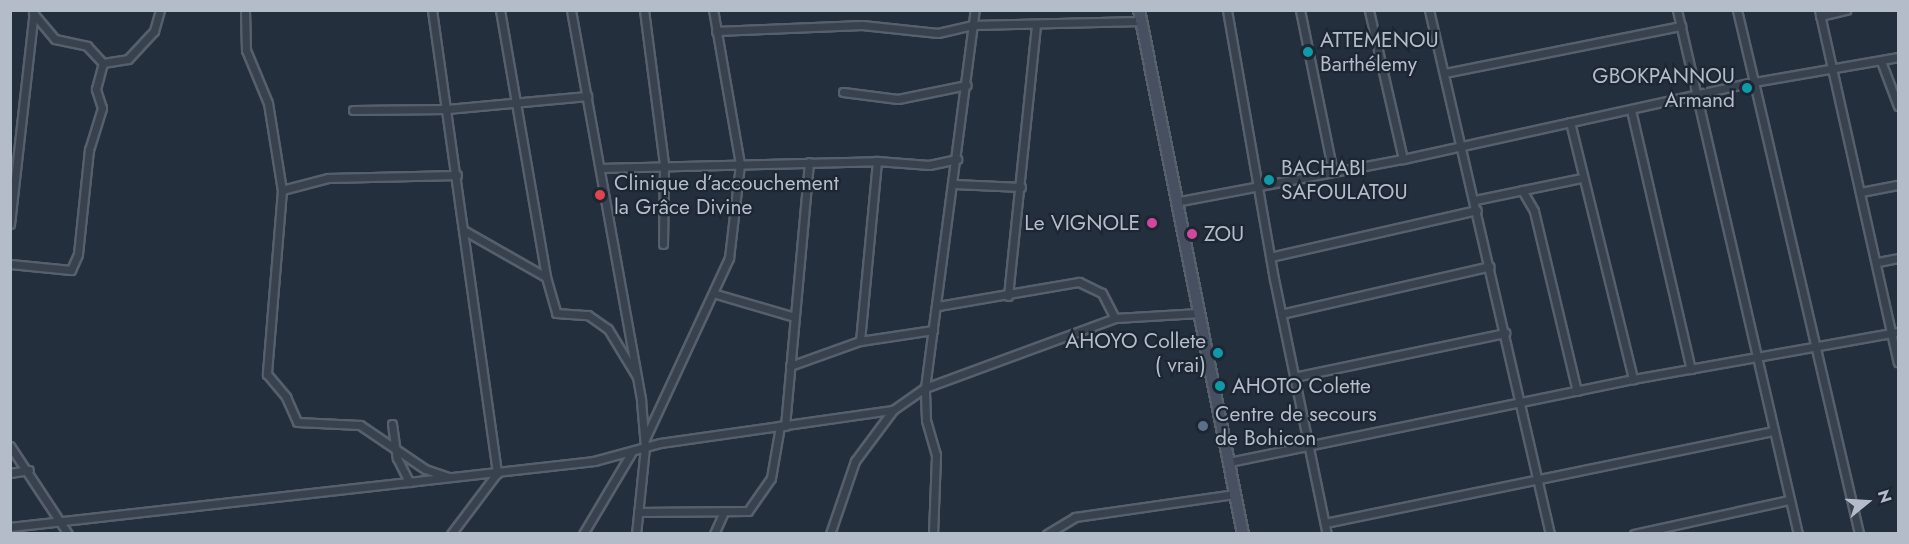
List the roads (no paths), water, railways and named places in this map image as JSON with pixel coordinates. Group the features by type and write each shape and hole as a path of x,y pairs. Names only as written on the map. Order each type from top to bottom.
{"street":[{"path":"103,63 128,59 154,31 160,10"},
{"path":"245,10 246,50 268,103 282,190 267,374 286,397 297,422 354,423 395,451 452,478"},
{"path":"432,10 465,231 497,473 451,534"},
{"path":"500,10 546,277 556,313 588,315 608,329 637,377"},
{"path":"571,10 637,377 645,439 636,534"},
{"path":"644,10 664,165 663,244"},
{"path":"645,439 716,294 729,258 740,164 713,10"},
{"path":"933,534 936,455 926,420 925,387 938,306 975,10"},
{"path":"1227,10 1270,257 1327,534"},
{"path":"1300,10 1333,172"},
{"path":"1369,10 1402,159"},
{"path":"1429,10 1523,403 1550,534"},
{"path":"1677,10 1760,357 1774,431 1798,534"},
{"path":"1737,10 1818,347 1859,534"},
{"path":"1846,10 1819,13 1830,69 1896,333 1899,362"},
{"path":"34,12 55,39 87,46 103,63"},
{"path":"10,224 34,12"},
{"path":"716,32 862,25 938,33 973,25 1036,24 1140,16 1175,202 1243,534"},
{"path":"1008,296 1036,24"},
{"path":"1445,73 1681,26"},
{"path":"1175,202 1462,147 1570,122 1697,99 1754,82 1899,57"},
{"path":"1881,61 1899,106"},
{"path":"10,264 71,270 74,262 88,150 102,108 96,89 103,63"},
{"path":"843,92 898,99 966,85"},
{"path":"353,110 447,109 587,96"},
{"path":"1631,110 1691,369"},
{"path":"1570,122 1581,178 1633,379"},
{"path":"600,168 877,161 929,165 957,159"},
{"path":"860,341 877,161"},
{"path":"638,512 748,511 758,500 773,472 783,426 790,366 792,316 809,162"},
{"path":"282,190 328,178 457,175"},
{"path":"1475,200 1581,178"},
{"path":"954,184 1021,187"},
{"path":"1861,192 1899,185"},
{"path":"1522,190 1534,211 1577,391"},
{"path":"1270,257 1477,210"},
{"path":"465,231 546,277"},
{"path":"1878,262 1899,258"},
{"path":"1281,314 1490,266"},
{"path":"938,306 1087,282 1102,293 1115,318"},
{"path":"716,294 792,316"},
{"path":"830,534 855,461 893,410 925,387 1115,318 1199,313"},
{"path":"790,366 860,341 933,330"},
{"path":"1294,377 1505,333"},
{"path":"1229,462 1633,379 1896,333"},
{"path":"10,527 58,518 157,514 497,473 631,453 645,447 893,410"},
{"path":"393,424 395,451 409,482"},
{"path":"1325,524 1774,431"},
{"path":"10,446 29,470 68,534"},
{"path":"583,534 631,453"},
{"path":"10,473 29,470"},
{"path":"1047,534 1052,525 1075,517 1235,494"},
{"path":"1634,534 1789,500"},
{"path":"714,534 724,512"}],"place":[{"name":"ATTEMENOU Barthélemy","path":"1308,52"},
{"name":"GBOKPANNOU Armand","path":"1747,88"},
{"name":"BACHABI SAFOULATOU","path":"1269,180"},
{"name":"Clinique d’accouchement la Grâce Divine","path":"600,195"},
{"name":"Le VIGNOLE","path":"1152,223"},
{"name":"ZOU","path":"1192,234"},
{"name":"AHOYO Collete ( vrai)","path":"1218,353"},
{"name":"AHOTO Colette","path":"1220,386"},
{"name":"Centre de secours de Bohicon","path":"1203,426"}]}
